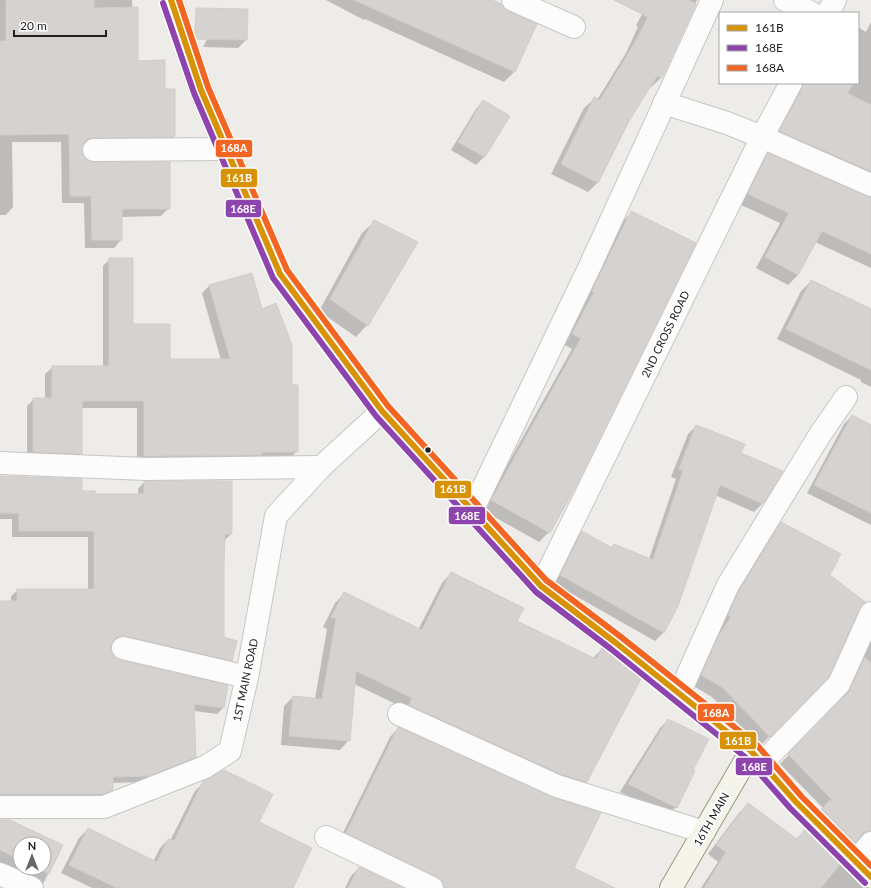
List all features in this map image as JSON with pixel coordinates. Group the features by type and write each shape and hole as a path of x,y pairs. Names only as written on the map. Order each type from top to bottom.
{"main road":[{"path":"172,0 201,90 280,274 382,412 541,586 616,643 756,757 796,802 871,877"},
{"name":"16TH MAIN","path":"671,888 704,832 756,757"}],"street":[{"path":"513,0 574,27"},
{"path":"472,511 590,266 712,0"},
{"path":"785,0 810,12"},
{"path":"829,12 835,0"},
{"name":"2ND CROSS ROAD","path":"541,586 762,137 790,84"},
{"path":"664,104 727,123 871,185"},
{"path":"94,150 227,149"},
{"path":"679,694 728,585 821,433 846,397"},
{"name":"1ST MAIN ROAD","path":"0,807 104,807 205,767 230,752 246,677 276,516 321,467 382,412"},
{"path":"0,463 146,469 321,467"},
{"path":"756,757 839,684 871,613"},
{"path":"123,648 246,677"},
{"path":"399,714 557,786 704,832"},
{"path":"326,837 432,888"},
{"path":"855,862 871,843"},
{"path":"0,874 32,888"}],"building":[{"path":"6,0 94,0 94,8 138,7 138,61 165,60 165,89 175,89 175,136 94,138 87,139 83,144 83,157 88,161 170,162 170,209 122,209 122,240 92,240 91,196 70,196 69,134 0,135 0,41 6,41"},
{"path":"354,0 492,0 502,4 503,8 508,11 537,24 515,72"},
{"path":"614,0 688,0 696,4 662,78 657,76 628,123 598,183 561,164 594,97 600,100 635,42 648,17"},
{"path":"196,8 248,9 247,40 197,39 195,32"},
{"path":"803,84 853,84 847,93 871,105 871,171 779,131 802,89"},
{"path":"483,100 510,116 485,157 458,142"},
{"path":"768,153 871,197 871,254 822,231 798,275 765,257 789,213 748,194"},
{"path":"631,211 696,243 574,490 550,533 491,500 581,338 572,334 594,292 592,291"},
{"path":"374,220 418,242 368,326 330,299"},
{"path":"109,258 133,258 133,324 170,324 170,359 230,359 209,285 252,273 262,309 276,303 292,345 292,385 298,385 298,452 262,452 262,455 144,456 144,401 82,401 82,454 33,452 33,398 52,398 52,366 109,366"},
{"path":"811,280 871,309 871,370 786,329"},
{"path":"852,415 871,425 871,513 814,485"},
{"path":"696,425 745,444 741,453 783,471 763,504 720,485 678,606 664,633 560,575 582,531 612,548 614,544 653,560 683,471 679,469"},
{"path":"0,476 82,479 82,491 95,491 95,494 144,494 144,481 232,481 232,534 225,534 224,637 237,641 232,661 126,636 120,636 114,639 111,646 111,651 114,657 120,660 228,685 224,708 194,704 196,757 149,776 113,777 113,790 102,794 0,794 0,601 17,601 17,589 94,589 94,531 19,531 19,513 0,513"},
{"path":"781,522 841,554 830,575 865,602 860,608 829,677 770,737 722,687 701,675 719,635 731,617 728,615 739,591"},
{"path":"451,572 524,608 517,621 596,659 602,648 641,679 587,782 561,774 409,705 412,698 356,671 350,741 289,736 293,696 322,699 336,619 331,617 344,592 422,630"},
{"path":"865,657 871,663 871,831 864,832 855,843 821,810 830,800 834,802 788,754 848,693"},
{"path":"668,719 709,739 693,770 695,771 677,808 628,784"},
{"path":"398,727 552,797 601,813 574,868 615,888 444,888 442,881 437,877 346,833"},
{"path":"224,770 273,794 259,822 312,848 293,888 117,888 69,865 88,828 157,862 168,839 174,841 203,781"},
{"path":"748,803 797,839 805,829 840,864 821,888 704,888 726,852 716,845"},
{"path":"0,820 10,820 44,836 12,836 12,856 0,850"},
{"path":"52,840 63,845 52,868"},
{"path":"359,867 403,888 348,888"}],"transit line":[{"name":"161B","path":"171,0 201,90 280,274 382,411 541,586 616,643 751,751 796,802 871,877"},
{"name":"168A","path":"179,0 208,87 287,270 388,406 546,580 621,637 757,745 802,797 871,866"},
{"name":"168E","path":"163,3 194,93 273,278 376,416 536,592 611,649 745,757 790,808 865,883"}]}
